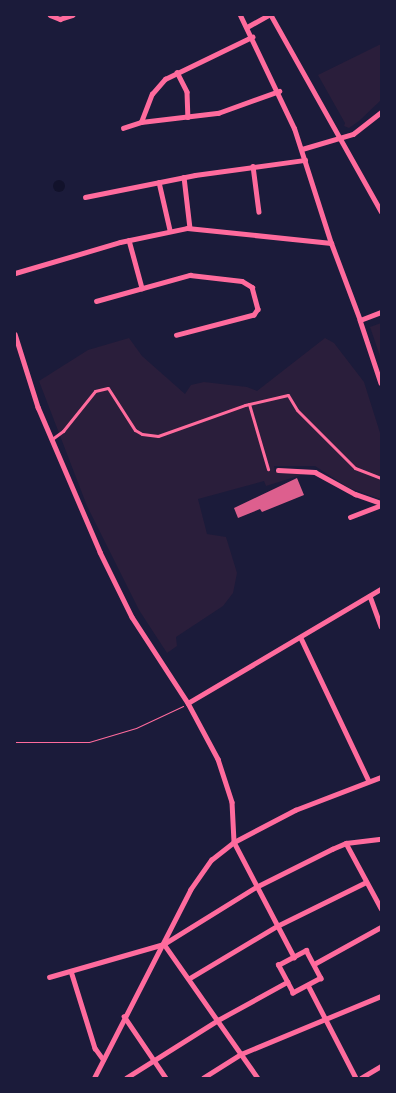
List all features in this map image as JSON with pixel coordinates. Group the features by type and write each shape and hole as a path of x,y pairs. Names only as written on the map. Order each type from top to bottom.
{"street":[{"path":"50,15 60,19 72,15"},
{"path":"240,15 278,91 302,149 331,242 381,383"},
{"path":"247,27 270,15 381,211"},
{"path":"141,122 154,90 177,72 252,37"},
{"path":"177,72 187,92 188,117"},
{"path":"122,128 141,122 188,117 226,110 278,91"},
{"path":"302,149 358,132 381,112"},
{"path":"84,197 253,166 306,160"},
{"path":"253,166 259,212"},
{"path":"184,178 190,228"},
{"path":"159,182 170,230"},
{"path":"15,273 129,240 170,230 190,228 331,242"},
{"path":"129,240 142,288"},
{"path":"96,301 195,275 242,281 252,287 258,307 254,315 176,335"},
{"path":"360,320 381,312"},
{"path":"15,334 28,382 51,439 124,603 188,703 227,782 233,809 234,842 294,957"},
{"path":"51,439 63,431 95,391 108,388 135,430 142,434 158,436 249,404 288,395 297,410 355,468 381,478"},
{"path":"249,404 268,469"},
{"path":"278,470 315,472 355,494 381,504"},
{"path":"350,517 381,504"},
{"path":"188,703 301,638 381,588"},
{"path":"370,596 381,626"},
{"path":"301,638 370,781"},
{"path":"94,1078 124,1016 164,944 198,876 214,856 234,842 304,806 381,777"},
{"path":"48,977 164,944 256,887 346,843 381,839"},
{"path":"346,843 381,908"},
{"path":"190,978 277,926 366,882"},
{"path":"314,964 381,927"},
{"path":"164,944 190,978 258,1078"},
{"path":"306,950 314,964 321,978 293,993 278,965 306,950"},
{"path":"71,971 95,1048 103,1058"},
{"path":"126,1078 218,1020 287,982"},
{"path":"308,985 356,1078"},
{"path":"203,1078 241,1054 381,996"},
{"path":"124,1016 166,1078"},
{"path":"361,1078 381,1066"}],"path":[{"path":"15,742 89,742 136,728 188,703"}],"shaded area":[{"path":"381,44 381,100 359,121 349,128 344,126 345,123 318,75"},
{"path":"61,180 64,181 64,191 57,192 54,191 53,184 54,181"},
{"path":"381,323 381,359 370,327"},
{"path":"129,338 142,356 185,394 191,385 204,382 247,387 257,391 325,338 334,343 364,382 381,436 381,499 349,488 315,466 274,466 275,472 304,474 266,486 264,481 198,499 207,534 226,537 237,573 233,593 223,606 176,637 177,646 167,653 139,610 87,506 39,381 88,350"}],"building":[{"path":"297,478 304,495 262,512 260,509 238,518 234,508"}]}
